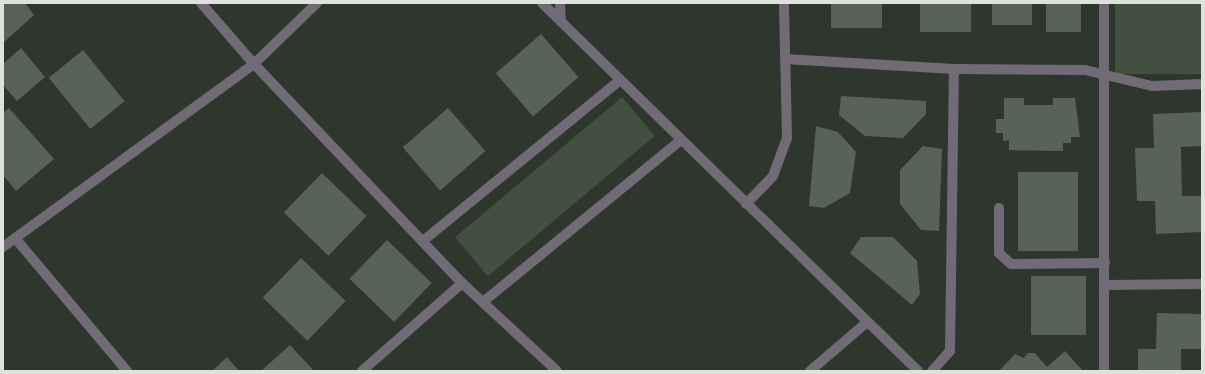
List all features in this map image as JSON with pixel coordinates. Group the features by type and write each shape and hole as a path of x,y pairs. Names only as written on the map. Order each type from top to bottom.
{"street":[{"path":"201,3 254,64 424,240 462,283 557,371"},
{"path":"3,246 254,64 317,3"},
{"path":"542,3 866,323 918,371"},
{"path":"560,3 561,22"},
{"path":"746,204 765,186 784,151 787,138 784,3"},
{"path":"1104,3 1104,371"},
{"path":"785,59 954,69 1064,69 1103,73 1152,86 1202,84"},
{"path":"932,371 950,351 954,69"},
{"path":"424,240 620,80"},
{"path":"483,302 681,140"},
{"path":"999,208 999,253 1011,264 1104,262"},
{"path":"15,238 128,371"},
{"path":"362,371 462,283"},
{"path":"1105,285 1202,284"},
{"path":"810,371 866,323"}],"green space":[{"path":"1115,3 1202,3 1202,74 1115,74"},
{"path":"622,97 655,136 488,276 455,237"}],"building":[{"path":"3,3 25,3 34,15 3,43"},
{"path":"831,3 882,3 882,28 831,28"},
{"path":"920,3 971,3 971,32 920,32"},
{"path":"992,3 1032,3 1032,25 992,25"},
{"path":"1046,3 1081,3 1081,32 1046,32"},
{"path":"541,34 578,77 533,116 496,73"},
{"path":"21,48 45,77 17,101 3,85 3,64"},
{"path":"83,50 125,101 90,129 49,78"},
{"path":"841,96 926,101 926,114 903,138 865,136 839,115"},
{"path":"1004,98 1024,98 1024,105 1053,105 1053,98 1075,98 1080,137 1071,137 1071,143 1063,143 1063,151 1009,150 1009,140 1003,141 1003,133 996,133 996,119 1004,119"},
{"path":"9,108 54,159 16,191 3,175 3,113"},
{"path":"448,108 485,151 440,190 403,147"},
{"path":"1202,112 1202,146 1181,147 1182,196 1202,196 1202,232 1156,234 1155,201 1137,201 1135,148 1154,148 1153,114"},
{"path":"816,126 838,132 856,152 850,193 824,208 809,206"},
{"path":"923,146 942,149 939,231 921,230 900,204 900,170"},
{"path":"1018,172 1078,172 1078,251 1018,251"},
{"path":"322,173 367,216 328,256 284,213"},
{"path":"861,237 893,237 917,261 920,294 912,305 850,253"},
{"path":"387,240 432,283 394,322 349,279"},
{"path":"301,258 346,301 307,341 263,298"},
{"path":"1031,276 1086,276 1086,335 1031,335"},
{"path":"1157,313 1202,314 1202,349 1181,349 1181,371 1138,371 1138,349 1156,349"},
{"path":"290,345 314,371 261,371"},
{"path":"1065,351 1083,371 999,371 1015,354 1024,358 1028,353 1035,353 1047,367"},
{"path":"227,357 239,371 212,371"}]}
